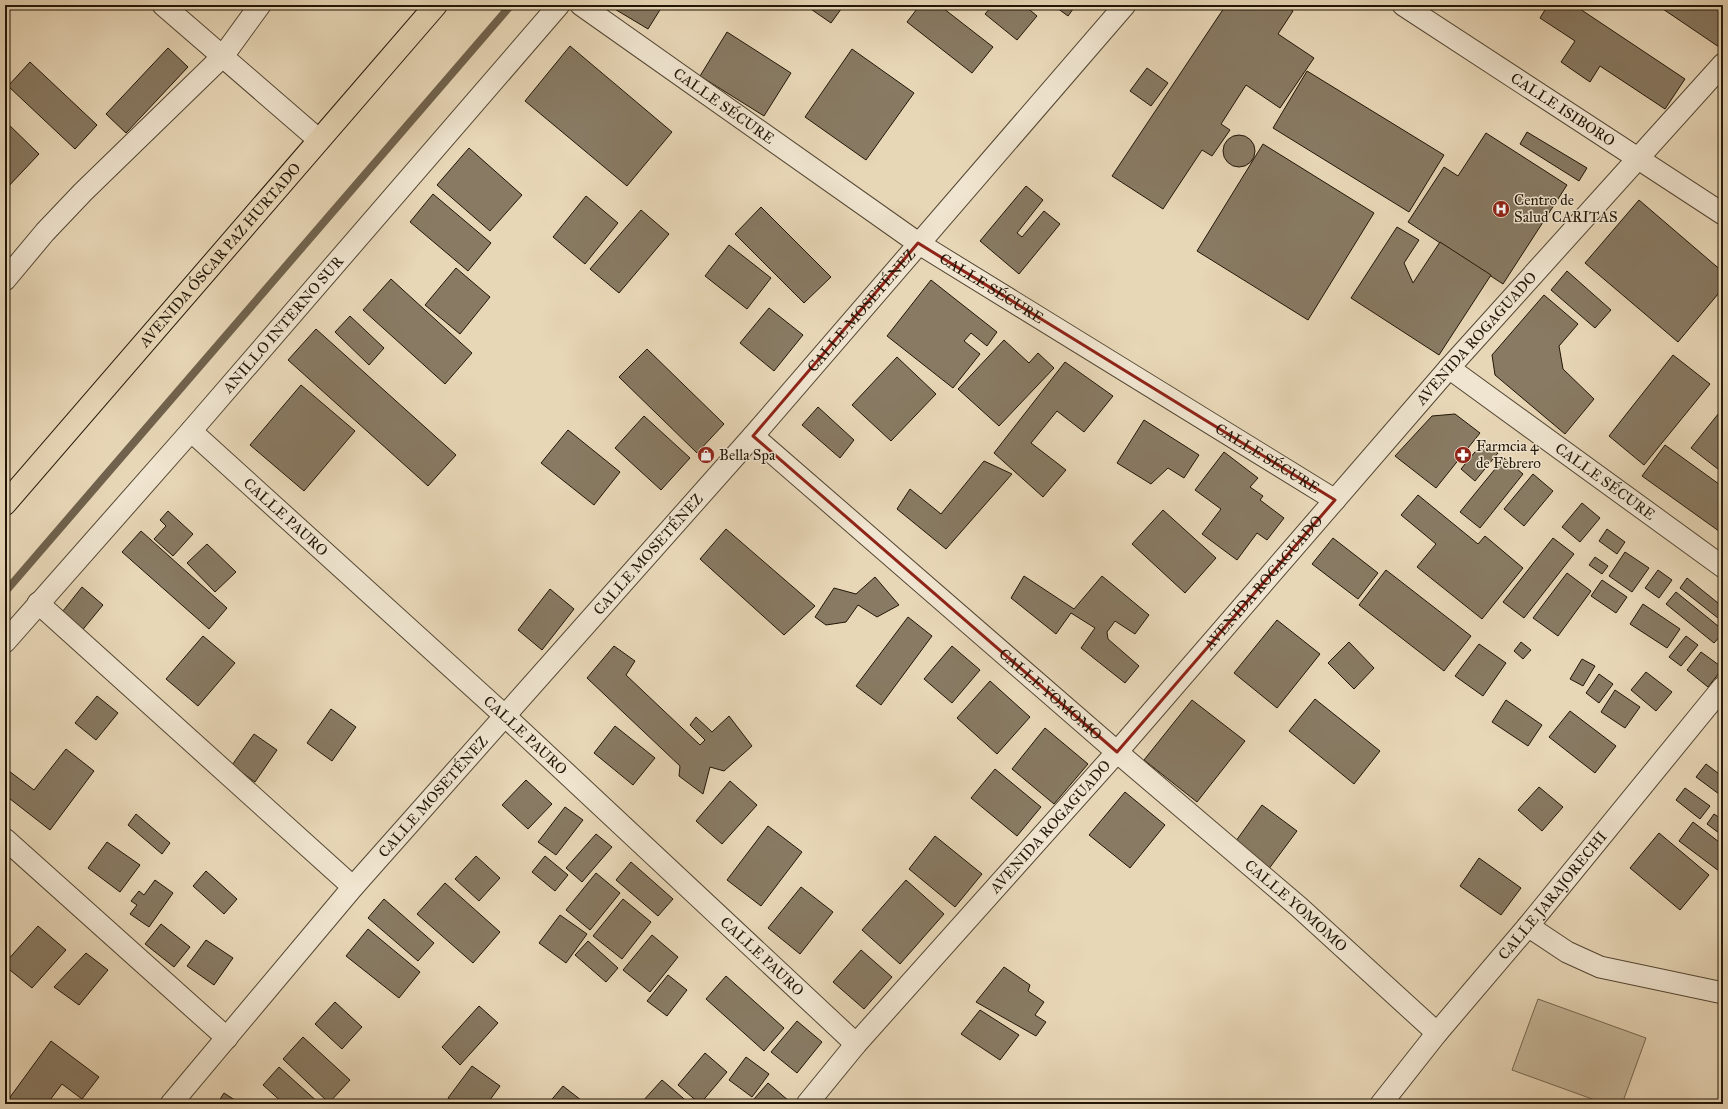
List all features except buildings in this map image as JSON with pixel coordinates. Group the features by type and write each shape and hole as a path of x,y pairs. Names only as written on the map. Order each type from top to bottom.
{"highway":[{"name":"AVENIDA ÓSCAR PAZ HURTADO","path":"5,504 436,5"}],"street":[{"path":"163,5 319,140"},
{"path":"5,280 45,232 83,192 223,56 260,5"},
{"name":"ANILLO INTERNO SUR","path":"5,642 191,431 559,5"},
{"name":"CALLE SÉCURE","path":"581,5 918,244 1335,500"},
{"name":"CALLE MOSETÉNEZ","path":"171,1104 354,887 753,436 1125,5"},
{"name":"CALLE ISIBORO","path":"1403,5 1723,214"},
{"name":"AVENIDA ROGAGUADO","path":"807,1104 856,1044 1117,752 1449,368 1723,64"},
{"name":"CALLE SÉCURE","path":"1449,368 1723,567"},
{"name":"CALLE PAURO","path":"191,431 505,716 856,1044"},
{"name":"CALLE YOMOMO","path":"753,436 1117,752 1299,907 1438,1033"},
{"path":"38,604 354,887"},
{"name":"CALLE JARAJORECHI","path":"1381,1104 1723,687"},
{"path":"5,839 227,1038"},
{"path":"1528,926 1567,952 1600,967 1723,993"}],"highlighted area":[{"path":"918,243 1335,500 1117,752 753,436"}],"shaded area":[{"path":"1538,999 1646,1038 1622,1104 1606,1104 1512,1070"}],"waterway":[{"path":"5,592 511,5"}],"place":[{"name":"Centro de Salud CARITAS","path":"1501,209"},
{"name":"Bella Spa","path":"706,455"},
{"name":"Farmcia 4 de Febrero","path":"1463,455"}]}
